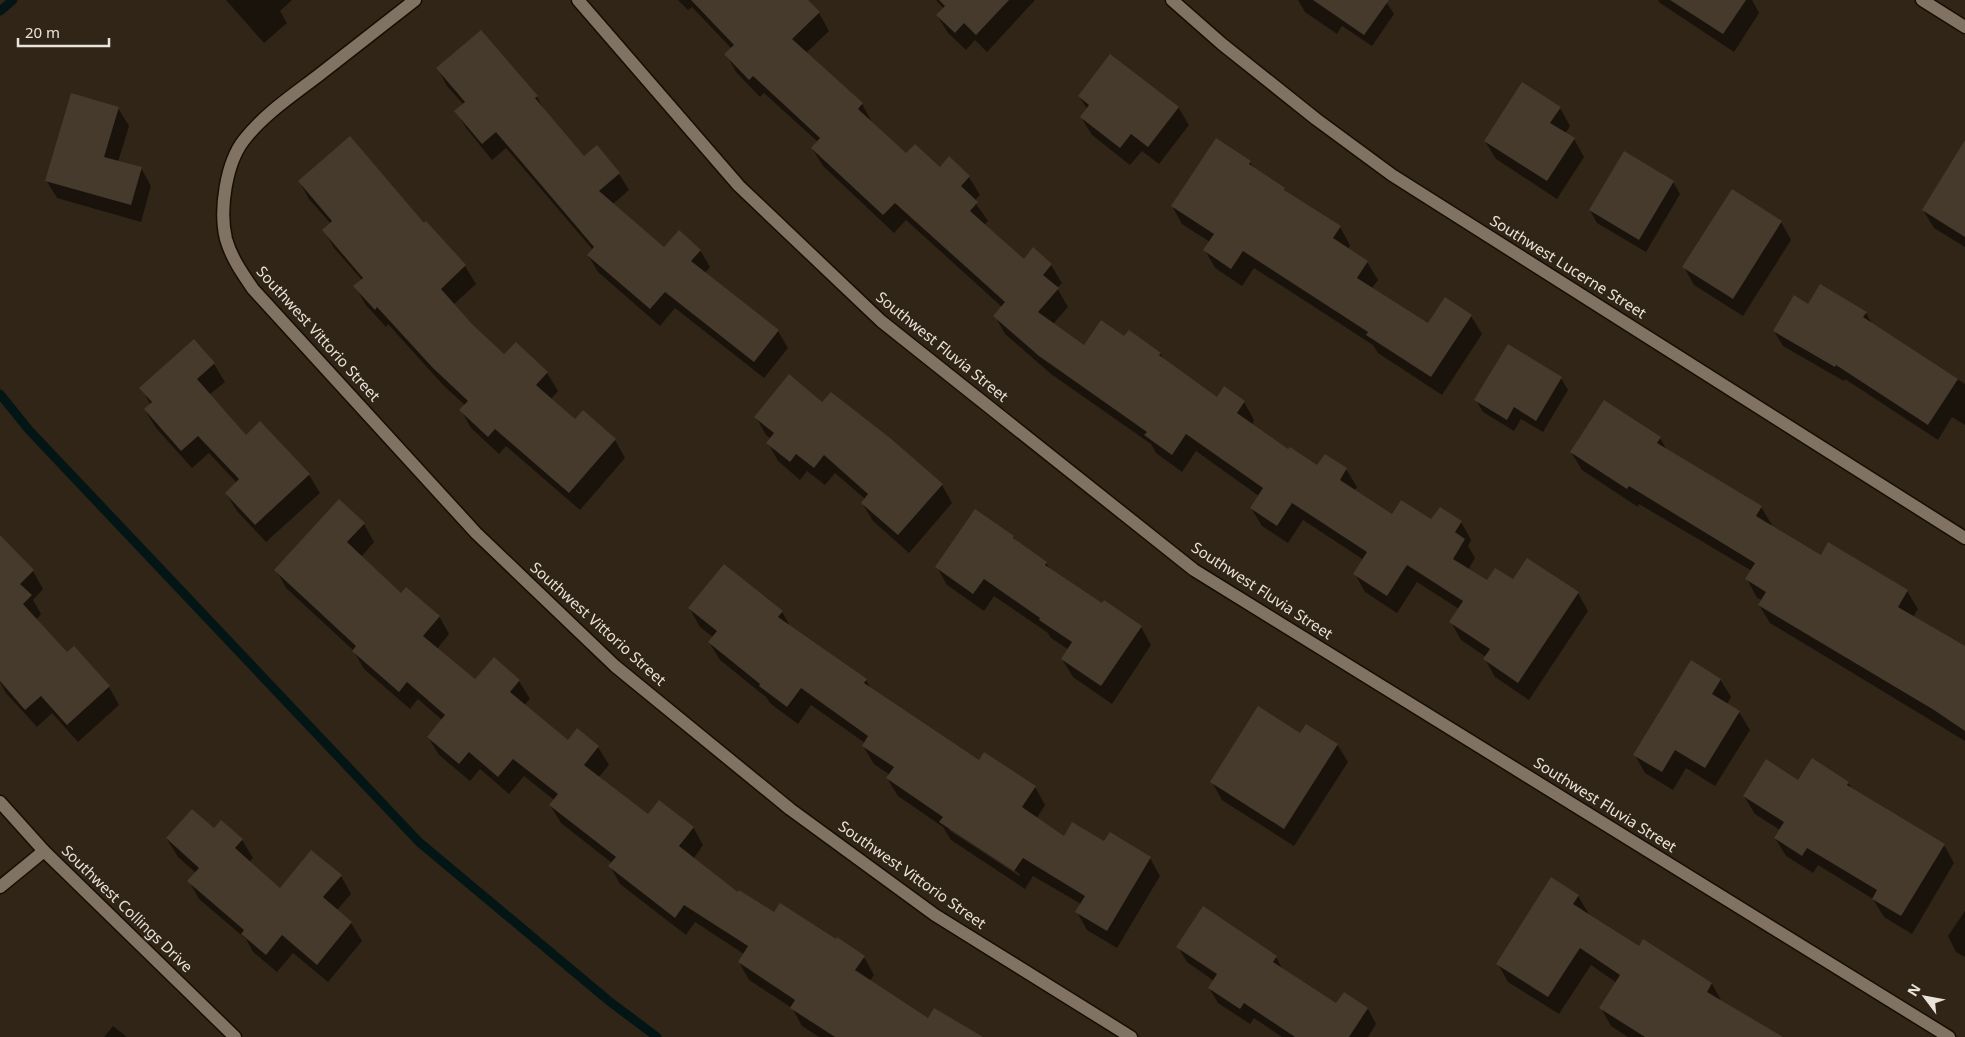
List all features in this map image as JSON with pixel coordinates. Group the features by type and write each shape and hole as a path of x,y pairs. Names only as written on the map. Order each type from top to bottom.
{"street":[{"name":"Southwest Vittorio Street","path":"415,0 270,113 244,140 232,162 225,189 224,217 226,238 236,264 253,289 476,533 615,666 790,809 935,914 1131,1037"},
{"name":"Southwest Fluvia Street","path":"578,0 739,186 882,321 1194,570 1950,1037"},
{"name":"Southwest Lucerne Street","path":"1172,0 1222,44 1300,106 1392,175 1965,538"},
{"path":"1922,0 1965,27"},
{"name":"Southwest Collings Drive","path":"0,802 44,851 236,1037"},
{"path":"0,887 44,851"}],"building":[{"path":"691,0 808,0 820,12 792,39 863,103 858,109 906,153 915,144 940,167 949,156 970,176 961,186 978,202 970,211 1024,259 1033,247 1052,264 1043,275 1059,288 1038,312 1084,345 1101,320 1124,336 1129,330 1161,353 1159,355 1217,397 1224,386 1245,401 1237,413 1288,449 1290,447 1317,465 1325,454 1347,468 1340,480 1392,514 1401,500 1431,519 1440,507 1462,521 1455,532 1465,539 1453,559 1487,580 1495,568 1513,579 1527,558 1579,592 1518,683 1483,659 1490,649 1449,622 1463,601 1407,565 1387,596 1353,574 1367,552 1292,503 1277,526 1250,508 1263,488 1186,434 1172,455 1144,435 1147,432 1039,356 993,316 1005,302 895,203 883,215 811,148 820,138 753,76 749,80 724,54 734,45"},
{"path":"939,0 1009,0 976,35 964,23 955,33 936,15 945,6"},
{"path":"1313,0 1389,0 1364,35"},
{"path":"1670,0 1746,0 1723,34"},
{"path":"481,30 538,96 535,98 584,156 597,145 620,173 599,191 664,247 679,230 701,250 691,261 779,330 754,362 665,292 650,309 587,255 594,247 496,132 482,144 454,111 465,102 436,68"},
{"path":"1110,54 1179,107 1148,147 1131,134 1120,148 1080,117 1089,105 1078,96"},
{"path":"1522,82 1561,107 1550,123 1575,138 1547,181 1484,141"},
{"path":"71,93 119,107 104,157 142,167 131,205 45,181"},
{"path":"350,136 424,223 426,221 466,265 441,289 472,324 504,354 516,342 548,372 536,385 575,419 583,410 616,439 569,493 495,429 488,437 459,410 468,401 433,368 377,307 375,310 353,286 363,278 322,230 332,221 298,181"},
{"path":"1216,138 1251,161 1249,164 1285,188 1284,190 1341,226 1333,238 1368,261 1357,278 1428,323 1445,297 1472,315 1431,377 1366,335 1368,332 1243,251 1231,269 1203,250 1214,234 1171,206"},
{"path":"1965,140 1965,237 1922,210"},
{"path":"1624,151 1674,181 1639,240 1589,210"},
{"path":"1732,189 1782,221 1733,299 1682,267"},
{"path":"1820,284 1867,312 1863,317 1958,379 1928,425 1836,365 1835,367 1773,331 1794,295 1808,304"},
{"path":"194,339 215,363 197,379 246,435 260,421 310,474 255,525 225,493 239,479 198,436 181,451 144,409 152,402 139,388"},
{"path":"1508,344 1562,377 1536,421 1514,407 1507,420 1474,400"},
{"path":"789,374 822,402 831,392 890,438 943,484 898,535 861,503 868,494 824,455 814,468 796,454 790,462 766,443 774,433 754,417"},
{"path":"1604,400 1661,437 1657,443 1762,506 1756,516 1821,555 1828,542 1908,590 1898,607 1965,646 1965,731 1934,710 1758,605 1766,592 1745,579 1755,563 1629,486 1627,489 1570,452"},
{"path":"339,499 365,523 347,542 401,593 406,587 440,616 423,636 475,679 494,657 520,680 510,692 568,740 577,728 599,746 584,765 648,814 659,800 694,827 679,846 738,892 739,890 774,912 780,903 865,956 855,970 928,1018 934,1008 983,1037 835,1037 790,1008 795,1000 738,962 748,946 684,905 675,918 608,866 616,857 549,805 558,794 513,759 498,777 469,752 459,764 427,737 445,715 407,682 399,692 352,651 356,646 274,570"},
{"path":"975,509 1047,562 1045,565 1102,603 1104,600 1142,626 1101,686 1061,659 1072,642 1039,620 1040,618 984,579 973,594 935,567"},
{"path":"0,535 34,570 20,584 32,595 23,604 67,652 74,646 110,686 67,725 41,696 25,710 0,681"},
{"path":"724,564 783,611 778,617 867,679 864,683 979,760 984,752 1036,786 1022,807 1064,836 1072,822 1104,841 1110,832 1151,857 1107,931 1075,912 1085,896 1023,858 1014,871 939,822 943,817 886,778 894,767 862,746 868,736 801,688 787,707 759,686 760,684 708,642 717,631 688,608"},
{"path":"1691,660 1721,679 1712,694 1740,711 1705,768 1675,750 1662,772 1633,755"},
{"path":"1258,706 1300,733 1306,724 1338,744 1284,829 1210,782"},
{"path":"1812,758 1849,782 1847,785 1945,844 1901,916 1872,899 1877,890 1807,848 1802,856 1774,838 1784,822 1743,796 1766,759 1798,780"},
{"path":"192,809 214,828 221,820 243,839 235,848 280,888 311,850 342,875 323,897 352,922 317,965 282,935 266,955 241,934 244,930 187,881 199,868 166,838"},
{"path":"1551,877 1579,895 1573,904 1639,946 1643,939 1712,983 1707,992 1783,1037 1645,1037 1599,1008 1620,975 1580,948 1548,997 1496,964"},
{"path":"1203,906 1277,956 1273,962 1336,1003 1344,992 1368,1008 1349,1037 1295,1037 1244,1003 1240,1009 1208,988 1217,974 1176,947"}],"waterway":[{"path":"0,11 13,0"},
{"path":"0,394 29,430 419,842 609,1001 657,1037"}]}
